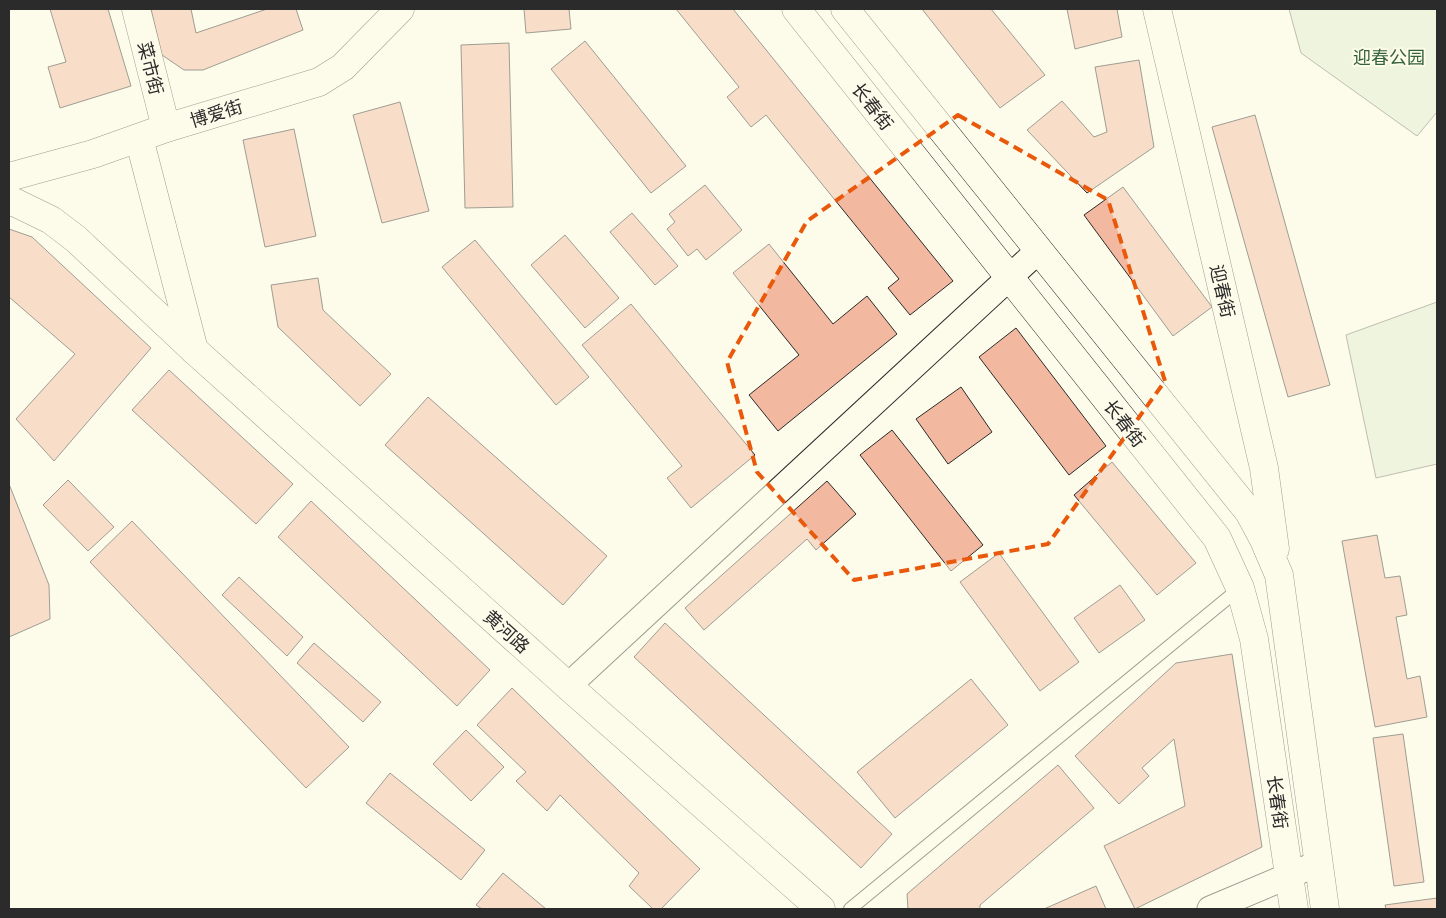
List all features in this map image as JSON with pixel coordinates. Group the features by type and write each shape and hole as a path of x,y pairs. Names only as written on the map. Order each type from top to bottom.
{"street":[{"name":"菜市街","path":"136,9 166,128"},
{"name":"博爱街","path":"9,176 93,154 166,128 319,82 343,66 400,9"},
{"name":"长春街","path":"796,9 1217,538 1240,588 1254,639 1294,909"},
{"name":"长春街","path":"845,9 1249,512 1264,540 1279,575 1325,909"},
{"name":"迎春街","path":"1158,9 1264,468 1279,575"},
{"path":"139,138 194,350"},
{"name":"黄河路","path":"9,202 14,202 51,220 76,239 194,350 568,686 821,909"},
{"path":"568,686 1039,250"},
{"path":"1210,909 1319,863"}],"lane":[{"path":"850,909 1240,588"}],"highlighted area":[{"path":"958,115 1108,200 1165,381 1048,544 854,580 757,472 727,362 807,221"}],"green space":[{"name":"迎春公园","path":"1289,9 1437,9 1437,112 1417,136 1301,53"},
{"path":"1437,302 1437,464 1376,478 1346,335"}],"building":[{"path":"50,9 108,9 131,86 60,108 48,67 66,62"},
{"path":"151,9 191,9 196,33 267,9 296,9 303,30 203,70 184,70 162,55"},
{"path":"524,9 569,9 571,29 526,33"},
{"path":"676,9 733,9 953,281 910,315 888,288 899,279 766,115 751,127 727,97 739,87"},
{"path":"922,9 991,9 1045,75 1000,108"},
{"path":"1067,9 1117,9 1122,37 1075,49"},
{"path":"585,41 686,166 651,193 551,69"},
{"path":"509,43 513,207 465,208 461,45"},
{"path":"1139,60 1154,147 1087,193 1027,130 1062,101 1094,137 1107,132 1095,67"},
{"path":"400,102 429,211 382,223 353,115"},
{"path":"1255,115 1330,385 1288,397 1212,127"},
{"path":"294,129 316,236 265,247 243,140"},
{"path":"705,185 742,230 706,260 697,249 688,256 667,229 675,222 669,214"},
{"path":"1123,187 1212,307 1173,336 1084,215"},
{"path":"632,213 678,266 655,285 610,232"},
{"path":"9,229 32,237 151,348 54,461 16,419 75,354 9,297"},
{"path":"565,235 619,298 585,328 531,265"},
{"path":"475,240 589,377 556,405 442,267"},
{"path":"769,244 833,324 867,296 897,334 778,431 749,395 799,355 733,273"},
{"path":"318,278 323,310 391,374 360,406 278,327 271,285"},
{"path":"631,304 755,455 691,508 667,478 682,466 582,345"},
{"path":"1016,328 1106,446 1069,475 979,357"},
{"path":"169,370 293,484 256,524 132,410"},
{"path":"961,387 992,432 948,464 916,419"},
{"path":"428,397 607,556 563,605 385,445"},
{"path":"892,430 983,545 951,571 860,455"},
{"path":"1112,462 1196,563 1157,595 1074,495"},
{"path":"68,480 114,527 88,551 43,505"},
{"path":"827,481 856,514 816,550 807,539 704,630 685,608"},
{"path":"9,484 49,585 50,619 9,637"},
{"path":"311,501 490,670 457,706 278,537"},
{"path":"132,521 349,747 306,788 90,562"},
{"path":"1377,535 1385,578 1400,576 1407,615 1396,617 1407,679 1420,676 1427,717 1375,727 1342,541"},
{"path":"999,553 1079,662 1040,691 960,582"},
{"path":"239,577 303,637 287,656 222,595"},
{"path":"1120,585 1145,620 1099,653 1074,618"},
{"path":"665,623 892,834 861,868 634,657"},
{"path":"314,643 381,702 363,722 297,663"},
{"path":"1232,654 1262,847 1135,909 1104,846 1185,806 1174,739 1142,768 1149,776 1119,804 1075,756 1176,663"},
{"path":"971,679 1008,725 895,818 857,772"},
{"path":"512,688 700,869 661,909 653,909 629,886 639,873 560,795 547,811 516,781 526,772 477,725"},
{"path":"466,730 504,767 471,801 433,764"},
{"path":"1403,734 1424,882 1394,886 1373,738"},
{"path":"1058,765 1094,808 980,905 980,909 908,909 907,894"},
{"path":"390,773 485,850 461,880 366,803"},
{"path":"503,873 546,909 482,909 476,905"},
{"path":"1096,886 1106,909 1044,909"},
{"path":"1437,898 1437,909 1386,909 1385,905"}]}
